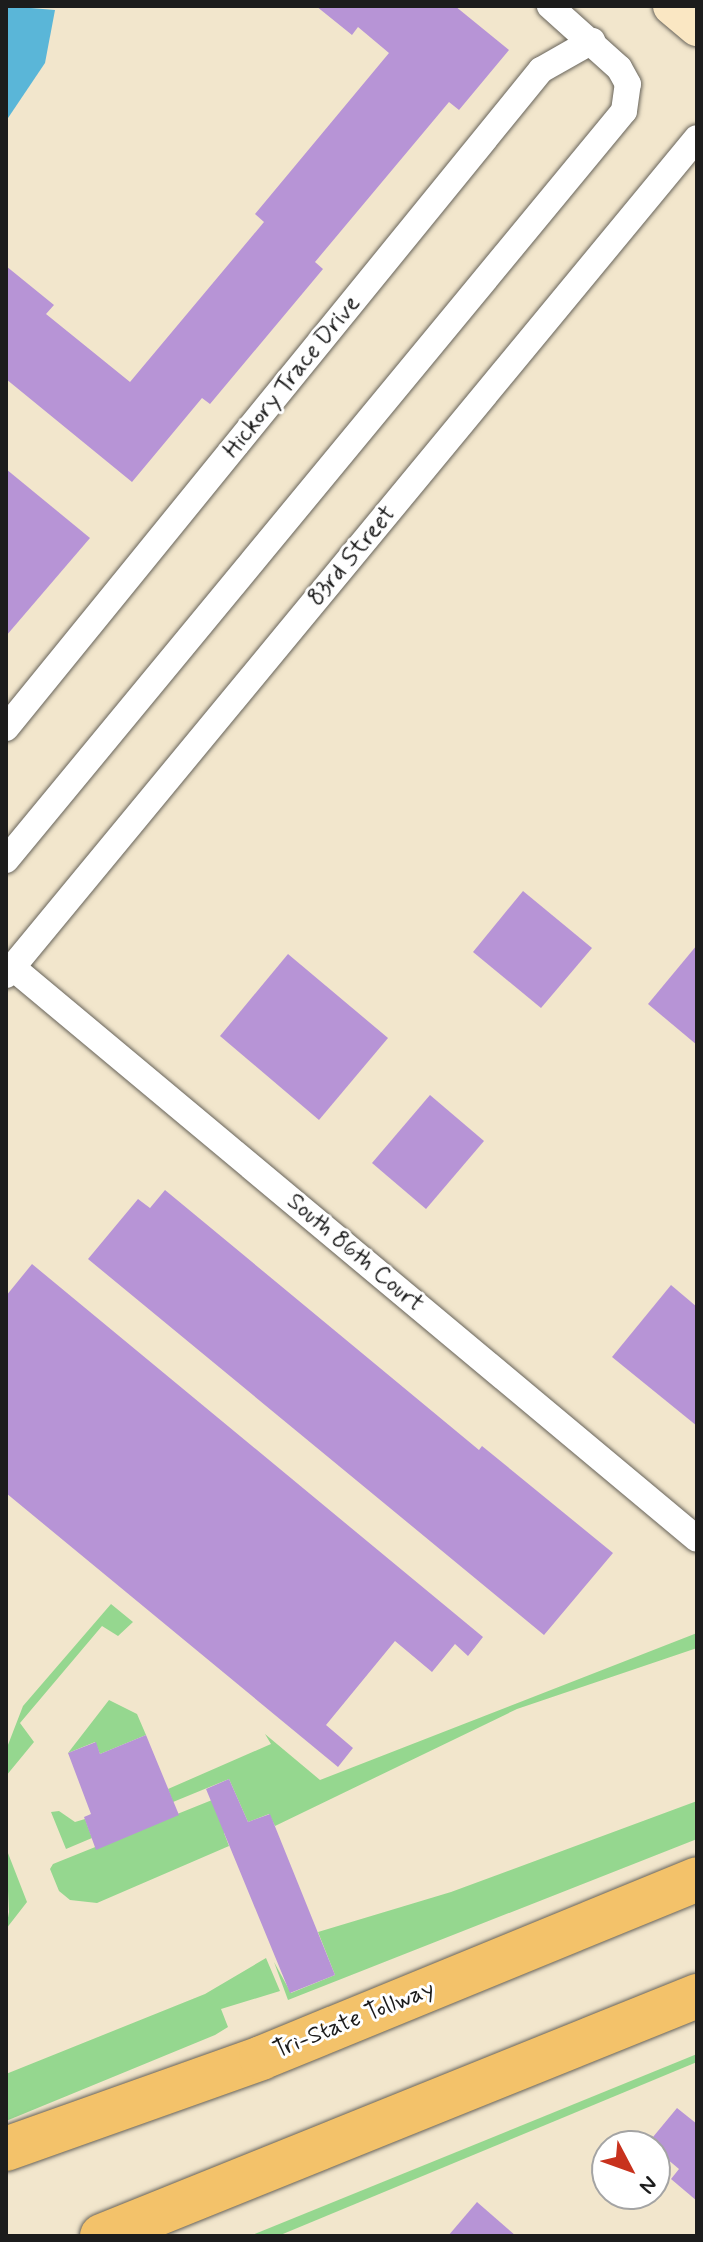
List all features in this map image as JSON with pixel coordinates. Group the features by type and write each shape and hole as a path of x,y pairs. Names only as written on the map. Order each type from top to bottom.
{"highway":[{"name":"Tri-State Tollway","path":"6,2149 261,2058 697,1879"},
{"path":"102,2236 697,1996"}],"street":[{"path":"6,860 624,111 628,84 592,41 550,6"},
{"path":"672,6 697,27"},
{"name":"Hickory Trace Drive","path":"6,728 541,70 592,41"},
{"name":"83rd Street","path":"9,971 697,138"},
{"name":"South 86th Court","path":"9,971 697,1539"}],"green space":[{"path":"111,1604 133,1622 118,1636 102,1626 20,1723 34,1742 6,1776 6,1750 23,1706"},
{"path":"697,1633 697,1648 517,1709 275,1826 269,1814 248,1822 229,1779 173,1802 168,1789 271,1744 265,1734 320,1780"},
{"path":"109,1700 137,1714 146,1735 100,1754 95,1742 68,1753"},
{"path":"222,1796 235,1829 224,1833 229,1846 97,1903 70,1900 59,1891 50,1869 53,1864"},
{"path":"697,1801 697,1839 288,2000 274,1962 291,1993 335,1975 318,1932 451,1892"},
{"path":"59,1811 75,1822 85,1819 92,1838 66,1849 51,1812"},
{"path":"6,1848 27,1902 6,1929 9,1912"},
{"path":"266,1958 280,1991 221,2009 228,2027 6,2121 6,2074 205,1994"},
{"path":"697,2054 697,2062 278,2236 250,2236"}],"water":[{"path":"6,6 55,10 45,63 6,121"}],"building":[{"path":"316,6 455,6 509,50 459,110 449,102 315,262 323,269 210,404 202,398 132,482 6,379 6,266 54,305 46,314 130,382 264,222 255,214 389,53 358,27 352,35"},
{"path":"6,469 90,538 6,636"},
{"path":"523,891 592,948 541,1008 473,952"},
{"path":"697,945 697,1045 648,1004"},
{"path":"288,954 388,1038 319,1120 220,1036"},
{"path":"430,1095 484,1141 426,1209 372,1163"},
{"path":"165,1190 479,1450 482,1446 613,1553 544,1635 88,1259 138,1199 150,1208"},
{"path":"32,1264 483,1637 468,1656 455,1644 432,1672 395,1641 326,1725 353,1748 338,1767 6,1493 6,1296"},
{"path":"671,1285 697,1307 697,1426 612,1357"},
{"path":"146,1735 179,1815 96,1850 84,1817 91,1814 68,1753 96,1742 100,1754"},
{"path":"229,1779 248,1822 270,1814 335,1975 290,1993 206,1789"},
{"path":"677,2108 697,2124 697,2201 671,2179 679,2169 671,2162 671,2130 659,2130"},
{"path":"477,2202 516,2236 448,2236"}]}
